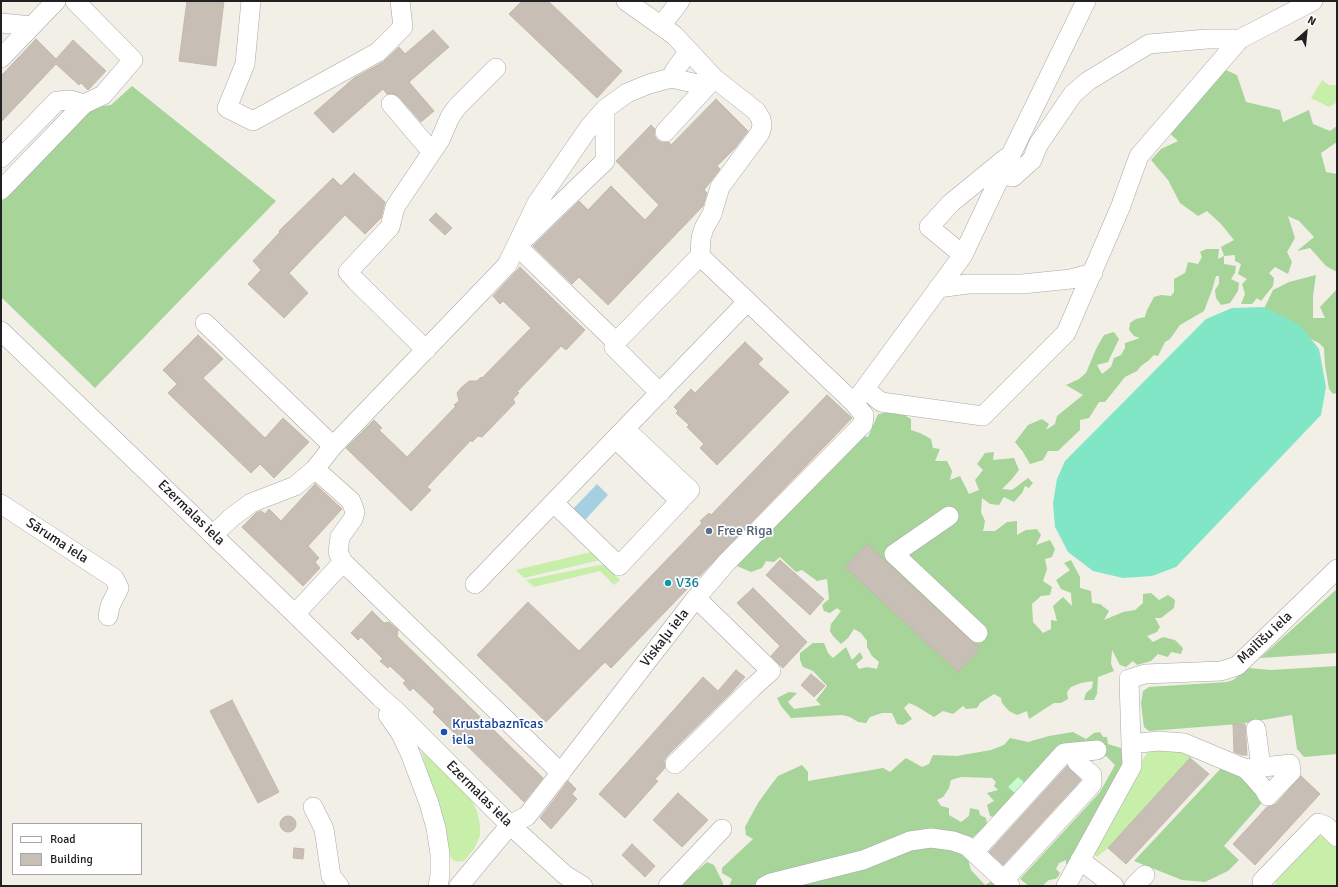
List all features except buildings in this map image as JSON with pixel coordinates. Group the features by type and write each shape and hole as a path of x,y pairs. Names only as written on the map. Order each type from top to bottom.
{"street":[{"path":"1,58 56,1"},
{"path":"1,190 84,104 102,95 133,60 75,1"},
{"path":"251,1 245,64 227,108 253,121 378,52 403,26 400,1"},
{"path":"626,1 674,35 689,52 710,82 756,111 761,119 762,126 757,139 720,187 712,214 703,233 700,256 616,342 614,347 660,393"},
{"path":"661,26 680,1"},
{"path":"859,396 963,255 1010,155 1086,1"},
{"path":"700,256 747,302 859,396 881,402 983,416 1066,333 1120,208 1139,156 1240,39 1313,1"},
{"path":"1,23 32,26"},
{"path":"1001,175 1013,178 1032,160 1038,145 1073,94 1088,81 1149,44 1206,39 1240,39"},
{"path":"671,78 675,70 689,52"},
{"path":"426,350 348,272 390,227 397,203 440,140 450,117 496,68"},
{"path":"213,535 232,517 251,503 295,486 316,469 333,446 507,265 537,203 590,126 605,109 628,93 649,84 671,78 710,82"},
{"path":"664,132 710,82"},
{"path":"1,158 57,101 70,100 84,104"},
{"path":"391,104 432,152"},
{"path":"516,246 604,161 605,109"},
{"path":"963,255 930,227 952,203 1010,155"},
{"path":"516,246 616,342"},
{"path":"938,288 968,284 1022,284 1071,279 1093,273"},
{"path":"475,584 747,302"},
{"path":"205,323 333,446"},
{"name":"Ezermalas iela","path":"1,331 395,710 510,825 565,875 583,886"},
{"name":"Viskaļu iela","path":"510,825 527,816 696,598 726,563 863,424 864,415 859,396"},
{"path":"554,503 619,566 680,500 621,434"},
{"path":"316,469 351,501 355,512 353,519 340,537 338,552 342,562 561,773"},
{"name":"Sāruma iela","path":"1,504 114,578 119,588 110,606 108,616"},
{"path":"949,516 894,554 978,633"},
{"path":"295,614 342,562"},
{"name":"Mailīšu iela","path":"1131,744 1129,679 1145,674 1221,671 1237,666 1337,569"},
{"path":"674,764 771,671 696,598"},
{"name":"Ezermalas iela","path":"380,697 389,718 400,734 410,753 429,803 436,828 440,861 438,886"},
{"path":"1066,886 1132,766 1131,744 1158,741 1184,743 1253,768 1256,729"},
{"path":"974,852 1064,753 1097,750"},
{"path":"765,886 771,883 863,860 910,841 931,838 953,841 967,846 1007,883 1092,784 1092,775 1077,762 1073,752"},
{"path":"313,807 324,829 331,876 339,886"},
{"path":"1261,884 1318,822 1333,826"},
{"path":"440,861 448,870 465,879 510,825"},
{"path":"668,886 722,829"},
{"path":"1080,860 1114,886"}],"green space":[{"path":"1219,67 1237,75 1246,102 1280,110 1283,122 1309,110 1313,124 1330,131 1337,126 1337,142 1321,153 1326,172 1337,174 1337,272 1326,266 1310,248 1297,251 1314,237 1299,221 1288,216 1295,238 1287,252 1292,262 1288,274 1275,267 1269,273 1274,278 1273,286 1261,301 1257,298 1252,304 1241,304 1245,294 1242,284 1247,279 1238,274 1241,264 1235,261 1235,255 1224,256 1221,247 1234,240 1221,224 1207,211 1198,216 1180,203 1168,180 1151,160 1161,149 1178,141 1165,129"},
{"path":"1322,80 1329,85 1337,85 1337,102 1329,107 1311,98"},
{"path":"132,86 276,201 95,388 1,297 1,202 89,108 111,105"},
{"path":"1206,249 1219,249 1218,259 1224,256 1224,264 1236,266 1235,273 1231,279 1239,283 1238,291 1230,303 1221,305 1216,298 1215,290 1219,284 1219,276 1216,276 1204,311 1180,325 1170,339 1165,342 1158,356 1154,355 1137,371 1125,377 1105,402 1099,402 1089,418 1080,420 1080,430 1058,451 1048,451 1043,460 1030,464 1015,442 1028,425 1042,419 1049,424 1046,430 1055,424 1057,416 1083,395 1066,385 1079,379 1086,373 1096,349 1104,335 1114,332 1119,339 1108,362 1097,365 1102,374 1111,367 1114,358 1121,355 1125,348 1125,343 1140,338 1134,336 1129,330 1130,323 1136,319 1145,317 1154,297 1161,295 1171,296 1174,292 1174,279 1185,273 1188,262 1198,264 1202,257 1200,252"},
{"path":"1316,275 1313,296 1313,318 1325,318 1320,307 1337,289 1337,393 1333,394 1329,389 1324,348 1319,343 1305,336 1258,321 1273,290 1289,282"},
{"path":"1264,307 1300,325 1319,349 1326,387 1321,415 1176,567 1152,576 1123,578 1093,571 1068,552 1055,527 1053,503 1057,479 1065,461 1206,319 1232,308"},
{"path":"898,411 911,419 911,430 931,439 933,448 940,449 935,461 947,461 952,471 950,480 960,476 969,494 979,490 975,480 983,470 977,464 985,453 994,452 993,460 1014,458 1019,470 1002,489 1012,490 1028,478 1033,483 1029,488 1025,486 1022,493 1014,502 1004,497 999,505 990,504 982,498 981,512 985,521 983,531 995,531 1007,522 1017,521 1017,535 1026,530 1037,529 1041,535 1036,545 1050,540 1055,549 1052,557 1045,559 1047,569 1043,581 1052,587 1050,595 1041,596 1032,604 1033,622 1043,633 1051,629 1051,620 1057,621 1053,606 1063,597 1072,606 1071,593 1061,589 1056,580 1070,570 1064,563 1071,560 1080,577 1080,588 1091,591 1092,603 1100,604 1109,611 1104,620 1123,612 1135,610 1143,603 1143,594 1151,593 1159,600 1168,595 1175,600 1174,608 1161,618 1155,618 1160,627 1157,632 1147,636 1153,642 1163,637 1175,640 1183,648 1181,654 1171,652 1168,657 1158,654 1151,661 1137,665 1133,661 1126,667 1120,665 1112,650 1111,664 1114,671 1098,677 1097,694 1094,700 1084,700 1086,693 1092,688 1093,681 1081,683 1071,687 1067,692 1068,699 1061,703 1054,703 1029,719 1027,711 1017,715 1009,711 1002,703 1001,698 994,694 980,703 977,708 966,709 963,706 953,714 943,711 934,717 909,703 904,708 912,719 903,725 897,724 892,713 882,713 870,717 866,723 858,722 850,717 842,715 791,718 781,706 777,698 789,692 797,693 788,702 794,709 821,705 816,700 827,686 813,671 803,667 800,660 800,653 813,643 824,643 828,653 833,658 846,647 852,660 860,652 863,658 856,664 859,669 867,667 877,669 879,662 872,656 867,647 867,641 861,633 854,629 848,638 841,644 833,636 830,631 831,624 841,611 837,608 830,613 824,611 822,605 829,599 827,579 817,581 802,570 796,572 780,557 774,562 766,561 762,568 751,572 737,566 732,559 860,435 868,437 878,414"},
{"path":"595,551 600,560 524,578 516,570"},
{"path":"604,564 620,580 614,585 600,571 534,587 526,580"},
{"path":"1337,589 1337,653 1260,658"},
{"path":"1337,666 1337,754 1304,757 1297,749 1292,715 1239,724 1149,731 1144,727 1141,704 1143,691 1149,687 1227,682 1233,680 1249,668 1271,670"},
{"path":"1073,732 1086,739 1094,733 1100,732 1103,737 1107,737 1108,744 1121,748 1123,760 1121,774 1071,867 1066,864 1066,860 1059,863 1056,869 1060,873 1058,877 1049,880 1042,886 1029,886 1020,879 1100,792 1115,765 1106,756 1088,762 1064,748 997,818 990,816 987,805 994,801 987,793 998,790 994,786 996,782 992,778 961,777 951,780 949,788 943,797 937,800 941,806 949,808 949,815 961,822 969,816 970,808 979,810 980,815 986,818 987,825 972,838 966,852 971,870 985,885 994,880 999,886 729,886 732,879 722,873 722,868 753,839 746,835 745,827 758,803 771,785 778,776 802,765 808,772 808,781 883,768 890,772 906,758 922,767 929,764 933,755 957,756 991,750 1004,745 1010,738 1028,742 1049,736"},
{"path":"1156,746 1190,754 1191,757 1108,848 1097,857 1089,850 1146,754 1150,749"},
{"path":"421,751 448,774 470,797 477,811 480,825 480,836 474,849 464,861 458,862 453,860 450,856 443,824"},
{"path":"1224,765 1268,796 1224,846 1239,860 1228,871 1205,882 1182,880 1134,861"},
{"path":"1018,777 1027,785 1017,795 1008,787"},
{"path":"1328,835 1337,842 1337,886 1276,886 1275,880 1310,838"},
{"path":"707,862 714,865 723,886 675,886 687,873 698,870"}],"water":[{"path":"597,484 608,495 585,520 573,509"}],"place":[{"name":"Free Riga","path":"709,531"},
{"name":"V36","path":"668,583"},
{"name":"Krustabaznīcas iela","path":"444,732"}]}
